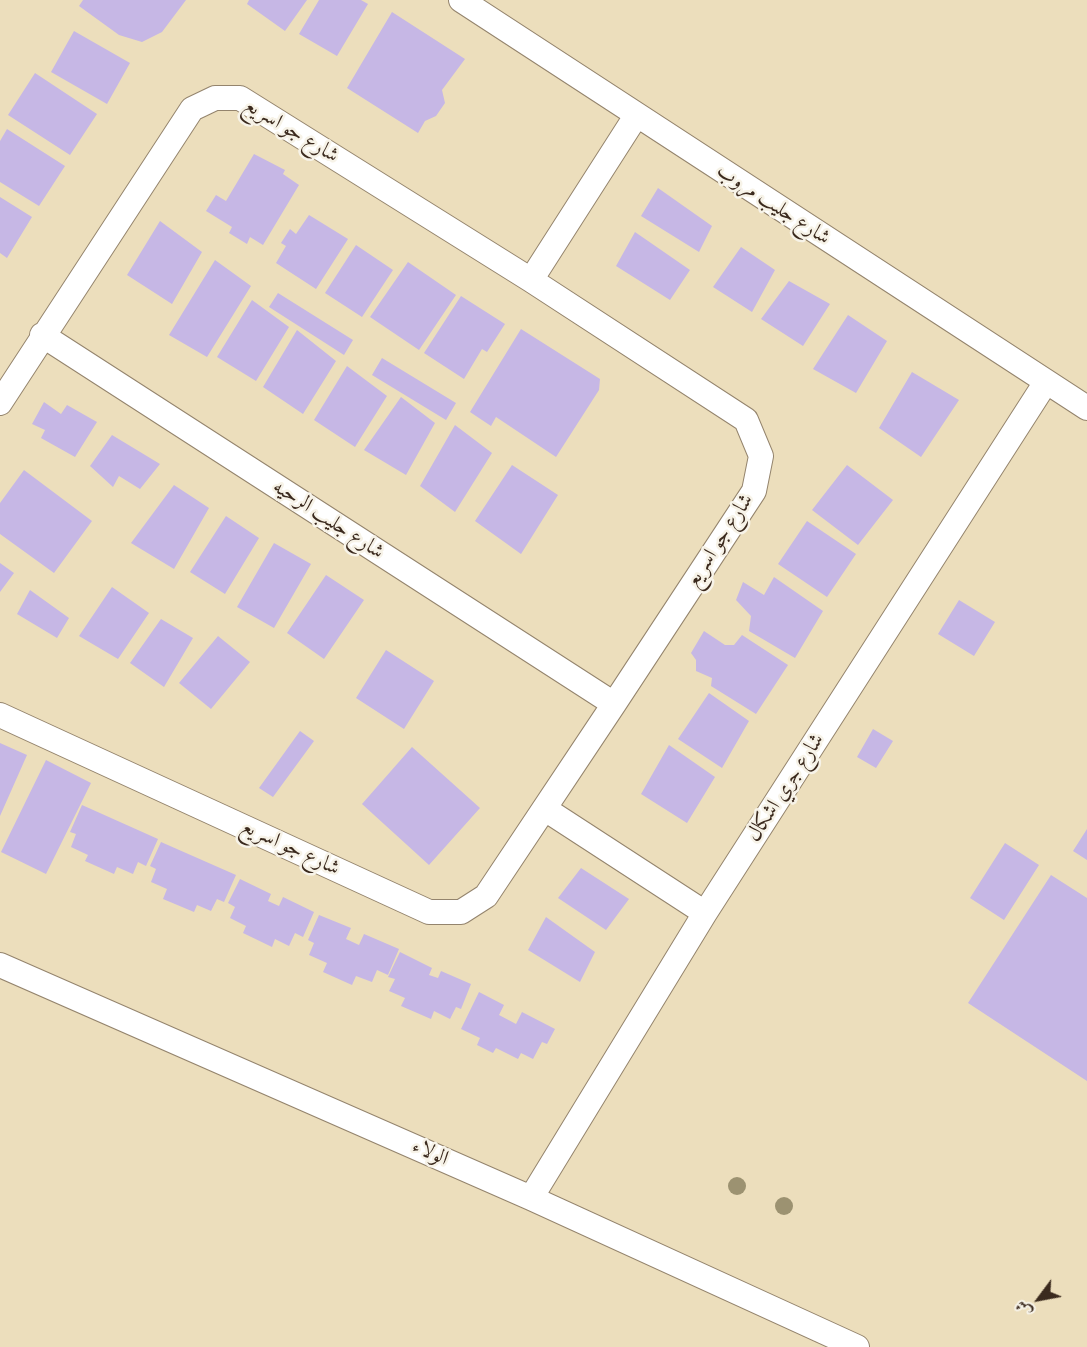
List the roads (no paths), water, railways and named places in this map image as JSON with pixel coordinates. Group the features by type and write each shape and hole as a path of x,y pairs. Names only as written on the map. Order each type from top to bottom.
{"street":[{"name":"شارع جليب مروب","path":"461,0 1087,408"},
{"name":"شارع جو اسريع","path":"0,403 42,335 192,109 215,98 240,98 531,280 746,420 761,456 754,491 545,809 486,896 461,912 429,912 0,715"},
{"path":"531,280 636,116"},
{"name":"شارع جليب الرحيه","path":"42,335 614,704"},
{"name":"شارع جري اشكال","path":"531,1198 705,913 1046,382"},
{"path":"545,809 705,913"},
{"name":"الولاء","path":"0,965 531,1198 857,1347"}]}
